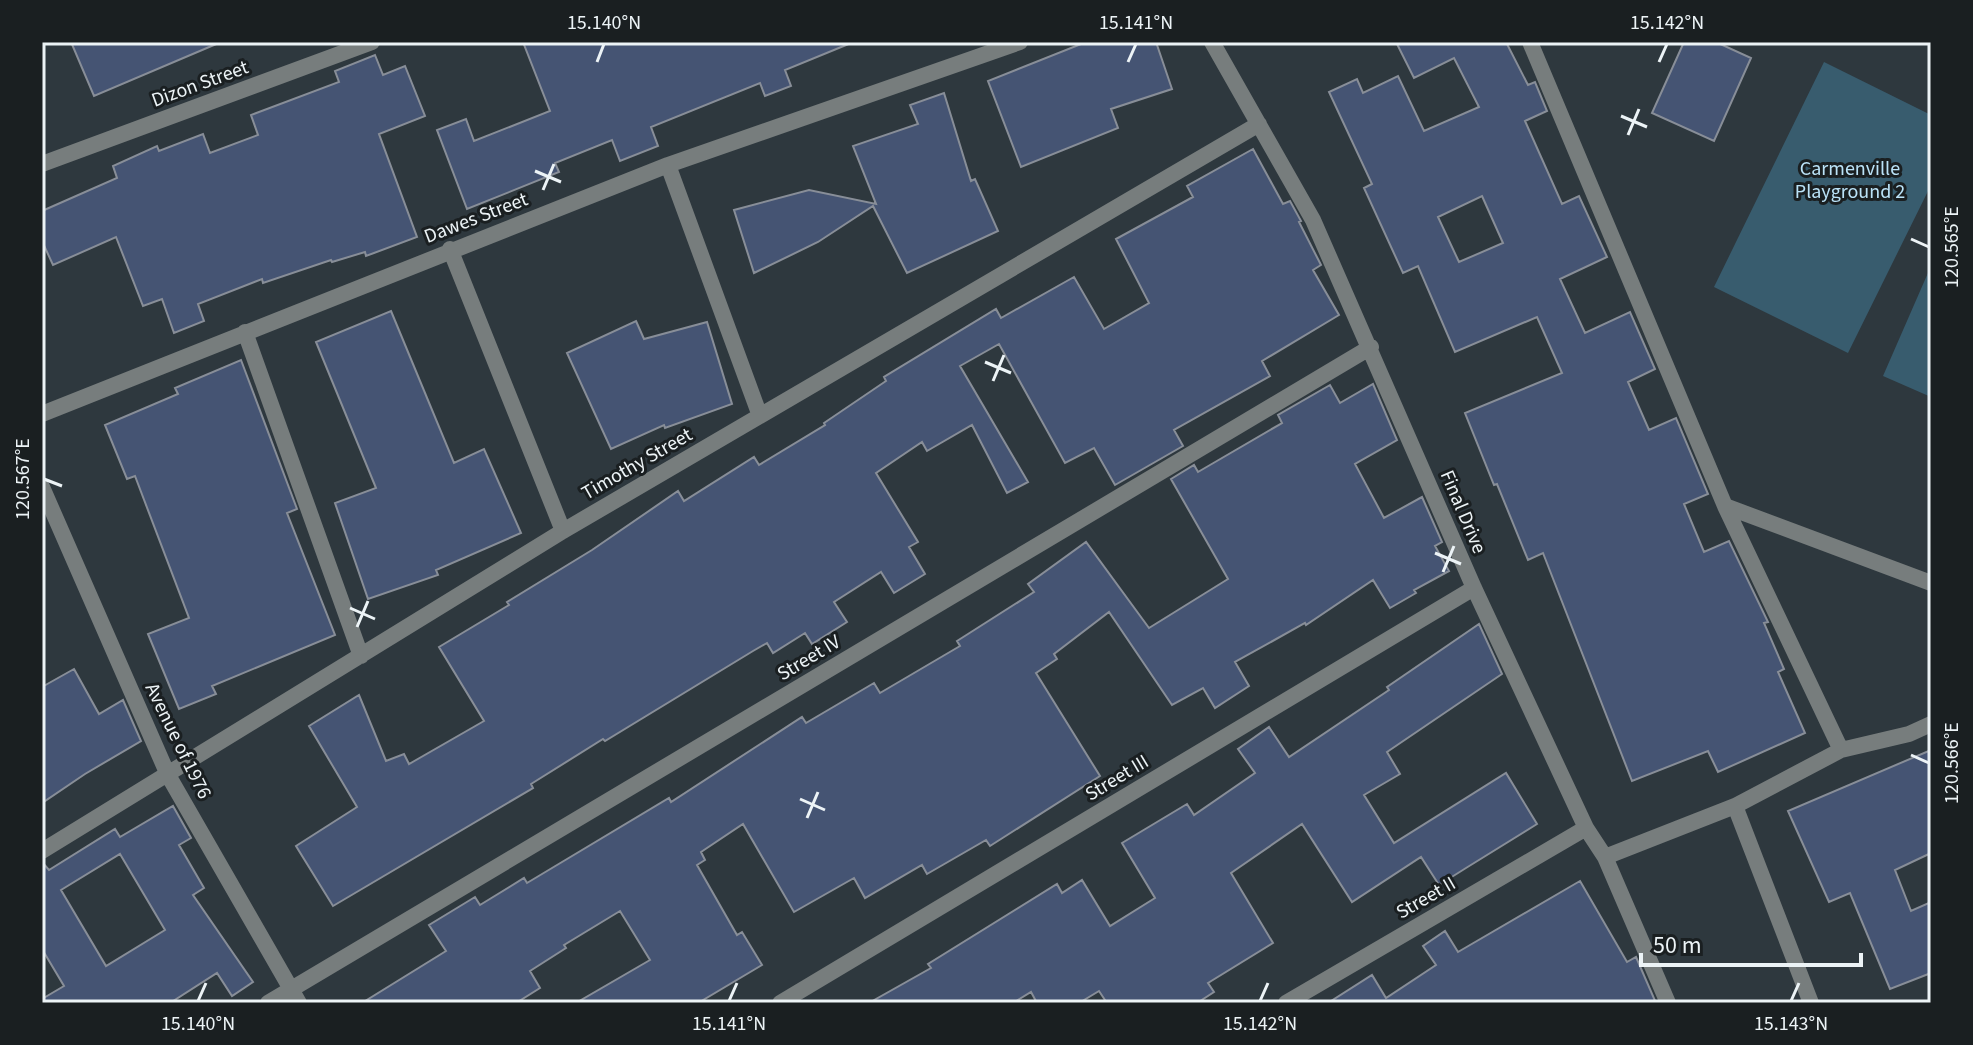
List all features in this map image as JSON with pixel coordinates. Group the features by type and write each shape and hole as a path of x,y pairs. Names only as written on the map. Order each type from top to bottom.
{"street":[{"name":"Dizon Street","path":"42,164 372,42"},
{"name":"Dawes Street","path":"42,414 450,249 668,165 1020,42"},
{"name":"Final Drive","path":"1212,42 1313,220 1474,588 1586,828 1605,857 1668,1003"},
{"path":"1530,42 1725,506 1841,750"},
{"name":"Timothy Street","path":"42,851 563,531 1259,124"},
{"path":"668,165 760,416"},
{"path":"450,249 563,531"},
{"path":"245,332 361,656"},
{"name":"Street IV","path":"268,1003 295,996 1371,347"},
{"name":"Avenue of 1976","path":"42,487 168,775 295,996"},
{"path":"1725,506 1931,583"},
{"name":"Street III","path":"780,1003 1474,588"},
{"path":"1605,857 1735,806 1841,750 1909,734 1931,724"},
{"path":"1735,806 1811,1003"},
{"name":"Street II","path":"1286,1003 1586,828"}],"green space":[{"name":"Carmenville Playground 2","path":"1824,62 1931,115 1931,185 1848,353 1714,287"},
{"path":"1931,266 1931,397 1883,376"}],"building":[{"path":"71,42 221,42 94,96"},
{"path":"523,42 851,43 785,70 791,86 765,96 760,83 651,127 658,146 620,161 612,140 555,163 559,172 467,209 437,130 466,119 474,141 550,111"},
{"path":"1086,42 1156,42 1172,89 1111,109 1118,128 1021,167 988,81"},
{"path":"1396,42 1506,42 1528,85 1535,82 1547,111 1525,121 1562,204 1579,196 1607,257 1560,279 1585,333 1630,312 1655,369 1628,382 1649,430 1676,418 1708,494 1684,504 1704,552 1729,541 1768,622 1764,623 1784,669 1778,672 1805,733 1718,772 1708,751 1632,781 1543,553 1528,560 1465,413 1562,373 1537,317 1455,352 1418,266 1403,273 1364,188 1372,184 1329,92 1357,79 1363,93 1398,76 1424,131 1479,107 1454,58 1414,78","holes":["1482,196 1503,243 1459,262 1438,217"]},
{"path":"1684,42 1716,42 1751,58 1714,141 1652,113"},
{"path":"375,55 383,75 405,66 425,116 379,134 417,237 366,256 365,252 331,260 263,283 262,279 198,304 204,321 174,333 162,299 143,306 116,237 53,265 42,241 42,211 117,178 113,166 157,146 159,151 203,134 210,153 258,135 251,115 339,82 335,71"},
{"path":"944,93 971,181 975,179 998,231 907,273 873,206 818,242 754,273 734,210 809,190 876,204 853,146 918,124 910,105"},
{"path":"1253,149 1283,204 1290,201 1301,221 1321,265 1313,270 1339,315 1262,361 1270,376 1174,430 1183,446 1115,485 1094,448 1065,463 999,344 960,366 1028,482 1007,493 972,425 927,451 922,442 876,473 918,542 909,547 925,574 894,593 881,572 834,602 847,622 812,644 805,633 773,653 767,643 605,741 603,739 531,784 533,788 333,906 296,846 357,807 309,726 359,695 386,761 404,754 409,764 484,721 439,647 509,605 507,602 592,550 678,491 684,501 754,457 759,465 825,425 886,381 884,377 996,309 1001,318 1074,277 1104,329 1149,303 1116,239 1193,197 1187,186"},
{"path":"391,311 454,463 484,449 521,533 436,570 438,575 368,599 335,503 376,488 316,342"},
{"path":"636,321 644,339 707,322 732,404 665,428 664,425 611,449 567,353"},
{"path":"241,360 297,509 287,513 335,635 212,686 216,694 179,709 148,634 189,618 135,476 127,479 105,425 178,394 175,388"},
{"path":"1373,384 1397,440 1355,464 1384,518 1422,497 1442,542 1435,546 1449,571 1414,590 1416,593 1390,608 1373,580 1306,625 1235,662 1249,686 1215,708 1203,688 1172,705 1109,612 1054,654 1057,659 1036,673 1100,776 990,846 986,840 927,874 922,865 865,898 854,878 794,912 743,824 701,852 705,860 697,865 737,935 742,932 762,965 698,1003 576,1003 650,960 620,911 564,945 566,948 530,971 540,988 516,1003 362,1003 446,951 429,925 475,897 480,905 524,878 527,883 669,798 671,802 802,717 806,723 874,683 880,693 960,646 957,641 1034,592 1028,584 1086,542 1149,628 1228,579 1171,479 1194,465 1198,472 1282,423 1278,415 1330,385 1340,403"},
{"path":"1479,624 1502,674 1387,752 1400,774 1364,795 1394,843 1506,773 1537,824 1439,885 1421,857 1352,902 1302,824 1231,873 1273,943 1208,983 1214,992 1197,1003 1107,1003 1099,991 1079,1003 1037,1003 1031,992 1013,1003 869,1003 931,968 928,964 1057,884 1062,893 1082,880 1110,926 1155,898 1122,843 1187,804 1194,815 1255,773 1238,749 1269,727 1289,757 1389,690 1387,687"},
{"path":"74,669 99,714 123,700 141,741 42,803 42,687"},
{"path":"1931,750 1931,853 1895,870 1911,911 1931,902 1931,973 1890,989 1850,893 1829,902 1788,811"},
{"path":"173,806 191,838 179,845 204,888 193,895 253,982 232,996 217,973 170,1003 42,1003 42,999 64,986 42,949 42,862 49,870 115,829 120,837","holes":["120,854 165,930 106,966 61,890"]},
{"path":"1580,881 1627,962 1636,957 1656,1003 1328,1003 1372,975 1386,998 1436,965 1423,946 1445,931 1458,952"}]}
